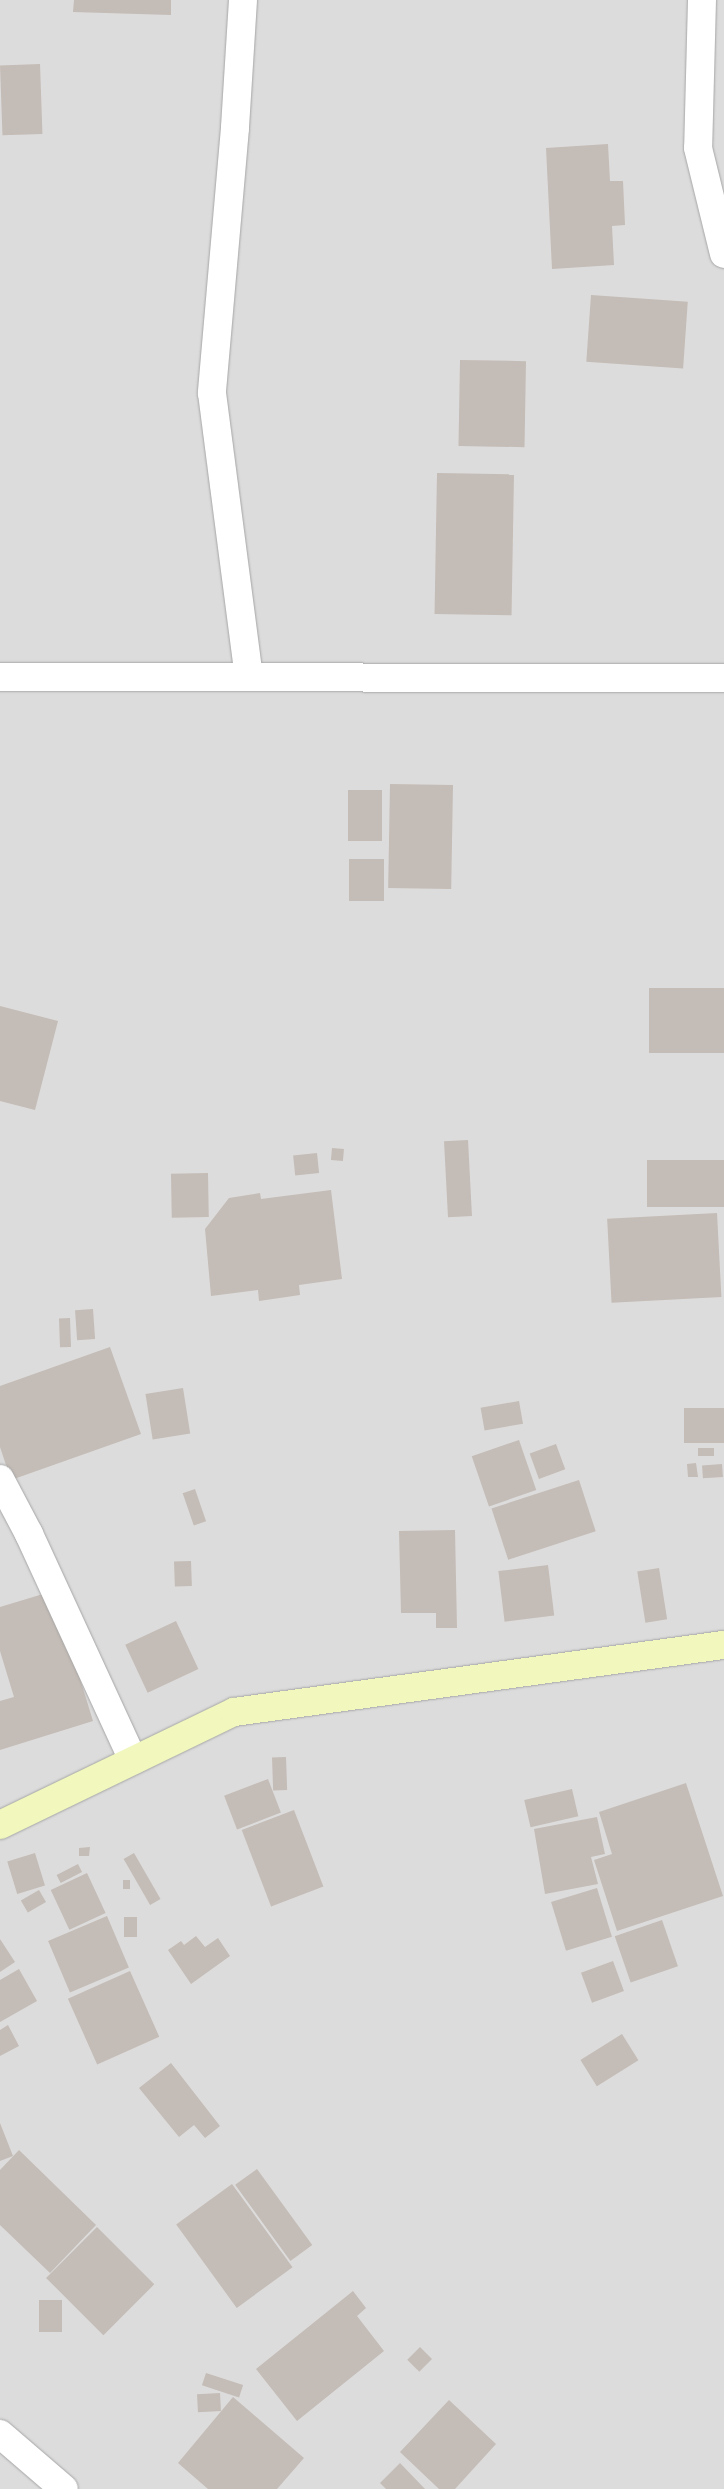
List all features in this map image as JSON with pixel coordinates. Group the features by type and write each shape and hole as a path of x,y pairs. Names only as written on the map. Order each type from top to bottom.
{"main road":[{"path":"0,1825 234,1712 724,1645"}],"street":[{"path":"243,0 235,128 212,393 249,677"},
{"path":"702,0 698,148 724,254"},
{"path":"0,676 724,678"},
{"path":"0,1479 30,1534 133,1760"},
{"path":"0,2434 64,2489"}],"shaded area":[{"path":"0,0 724,0 724,2489 0,2489"}],"building":[{"path":"74,0 171,0 171,15 73,12"},
{"path":"40,64 42,134 2,135 0,65"},
{"path":"608,144 610,181 623,181 625,225 612,226 614,265 552,269 546,148"},
{"path":"591,295 688,302 683,369 586,362"},
{"path":"460,360 526,361 524,447 458,446"},
{"path":"437,473 514,474 512,615 435,614"},
{"path":"390,784 453,785 451,889 388,888"},
{"path":"348,790 382,790 382,841 348,841"},
{"path":"349,859 384,859 384,901 349,901"},
{"path":"649,988 724,988 724,1053 649,1053"},
{"path":"0,1006 58,1021 35,1110 0,1101"},
{"path":"468,1140 472,1216 448,1217 444,1141"},
{"path":"332,1148 344,1149 343,1161 331,1160"},
{"path":"317,1153 319,1173 295,1175 293,1156"},
{"path":"647,1160 724,1160 724,1207 647,1207"},
{"path":"208,1173 209,1217 172,1218 171,1174"},
{"path":"331,1190 342,1279 299,1285 300,1295 259,1301 258,1290 211,1296 205,1229 229,1198 260,1193 261,1199"},
{"path":"717,1213 721,1297 612,1303 607,1219"},
{"path":"93,1309 95,1339 77,1340 75,1310"},
{"path":"59,1318 70,1318 71,1347 60,1347"},
{"path":"110,1347 141,1434 11,1480 0,1447 0,1386"},
{"path":"183,1388 190,1433 153,1439 145,1394"},
{"path":"519,1401 523,1424 485,1430 481,1408"},
{"path":"684,1408 724,1408 724,1443 684,1443"},
{"path":"519,1440 536,1490 489,1506 472,1456"},
{"path":"556,1444 565,1469 539,1479 530,1454"},
{"path":"698,1448 714,1448 714,1456 698,1456"},
{"path":"696,1463 698,1477 688,1477 687,1464"},
{"path":"722,1464 723,1477 703,1478 702,1465"},
{"path":"579,1480 596,1531 508,1560 492,1508"},
{"path":"195,1489 206,1521 194,1525 183,1493"},
{"path":"455,1530 457,1628 436,1628 436,1613 401,1613 399,1531"},
{"path":"191,1561 192,1586 175,1587 174,1562"},
{"path":"548,1565 554,1616 505,1622 498,1571"},
{"path":"659,1568 667,1619 645,1623 637,1571"},
{"path":"53,1591 93,1721 0,1750 0,1701 14,1697 0,1651 0,1607"},
{"path":"176,1621 198,1669 148,1693 125,1645"},
{"path":"272,1757 286,1757 287,1790 273,1790"},
{"path":"268,1779 281,1813 237,1829 224,1796"},
{"path":"686,1783 723,1896 617,1931 594,1860 612,1854 599,1812"},
{"path":"572,1789 578,1816 531,1827 524,1800"},
{"path":"294,1810 323,1887 271,1907 242,1830"},
{"path":"597,1817 605,1854 591,1857 598,1884 545,1894 534,1829"},
{"path":"90,1847 89,1856 79,1856 79,1848"},
{"path":"35,1853 45,1886 17,1894 7,1861"},
{"path":"134,1853 160,1899 150,1905 124,1859"},
{"path":"78,1864 82,1872 61,1883 57,1875"},
{"path":"87,1873 106,1913 69,1930 51,1890"},
{"path":"123,1880 130,1880 130,1889 123,1889"},
{"path":"597,1888 612,1937 566,1951 551,1902"},
{"path":"39,1890 46,1902 28,1913 21,1900"},
{"path":"107,1916 129,1968 70,1993 48,1941"},
{"path":"124,1917 137,1917 137,1937 124,1937"},
{"path":"662,1920 678,1966 631,1983 615,1936"},
{"path":"196,1936 205,1947 218,1938 230,1956 191,1984 168,1950 181,1941 184,1945"},
{"path":"0,1939 15,1962 0,1972"},
{"path":"613,1961 624,1991 592,2003 581,1973"},
{"path":"19,1969 37,2001 0,2022 0,1980"},
{"path":"130,1971 159,2037 97,2064 68,1999"},
{"path":"8,2025 19,2046 0,2056 0,2030"},
{"path":"622,2034 638,2060 597,2086 580,2060"},
{"path":"171,2063 220,2126 205,2138 194,2125 179,2137 139,2088"},
{"path":"0,2123 13,2156 0,2161"},
{"path":"19,2150 96,2225 50,2273 0,2225 0,2170"},
{"path":"257,2169 312,2245 290,2261 235,2185"},
{"path":"232,2184 293,2267 237,2308 176,2225"},
{"path":"97,2227 154,2284 103,2335 46,2278"},
{"path":"353,2291 366,2308 357,2316 384,2351 297,2421 256,2369"},
{"path":"39,2300 62,2300 62,2332 39,2332"},
{"path":"420,2347 432,2359 419,2372 407,2360"},
{"path":"206,2373 243,2385 239,2397 202,2385"},
{"path":"220,2393 221,2411 198,2412 197,2394"},
{"path":"233,2397 304,2458 277,2489 208,2489 178,2463"},
{"path":"449,2400 496,2444 455,2489 439,2489 400,2452"},
{"path":"400,2463 425,2489 386,2489 380,2483"}]}
